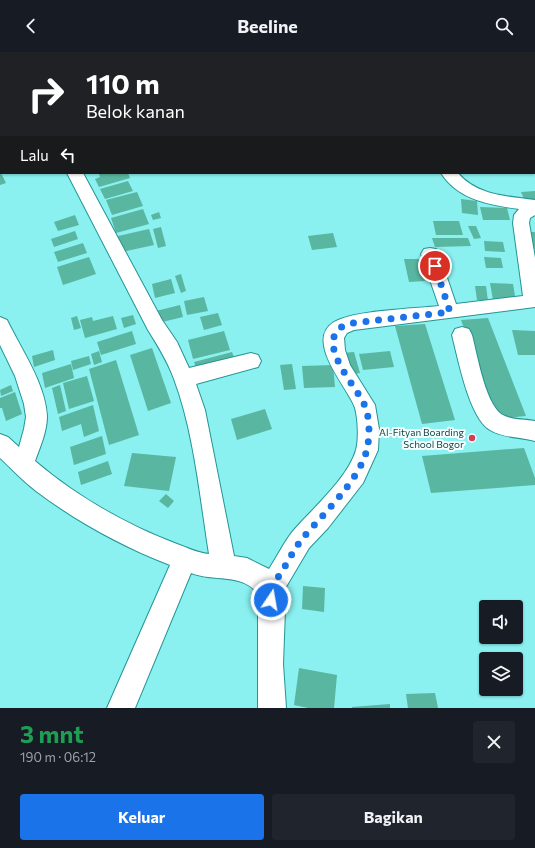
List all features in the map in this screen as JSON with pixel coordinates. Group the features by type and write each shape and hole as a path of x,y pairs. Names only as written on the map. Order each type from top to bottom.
{"street":[{"path":"76,174 155,326 170,348 184,378 194,410 224,568"},
{"path":"450,174 463,188 480,197 535,207"},
{"path":"270,590 301,540 320,520 355,476 367,450 368,428 365,405 341,368 335,350 334,336 340,328 353,323 526,303 531,301 533,296 521,224 522,215 535,207"},
{"path":"430,254 450,312"},
{"path":"0,325 24,373 34,401 36,428 23,465"},
{"path":"462,335 479,402 486,416 497,424 535,431"},
{"path":"184,378 251,361"},
{"path":"0,444 44,483 106,523 156,548 201,565 247,570 261,578 270,590 272,610 270,664 272,708"},
{"path":"121,708 185,559"}],"building":[{"path":"0,174 2,174 6,183 0,185"},
{"path":"99,174 128,174 130,178 99,187 95,179 100,177"},
{"path":"128,181 133,191 105,199 100,189"},
{"path":"535,191 535,201 525,201 521,192"},
{"path":"137,192 143,206 112,215 106,200"},
{"path":"461,199 477,201 478,215 462,213"},
{"path":"480,207 507,208 510,220 483,220"},
{"path":"143,209 149,224 116,233 111,218"},
{"path":"159,212 161,218 153,220 151,215"},
{"path":"75,215 79,225 58,231 54,222"},
{"path":"433,221 459,221 463,235 436,235"},
{"path":"468,226 476,226 481,238 474,239"},
{"path":"161,227 166,246 158,248 153,229"},
{"path":"149,229 154,245 122,252 118,236"},
{"path":"75,231 78,239 54,247 51,239"},
{"path":"523,232 535,232 535,249 526,248"},
{"path":"333,233 337,247 312,250 308,236"},
{"path":"432,238 468,238 471,246 435,247"},
{"path":"484,241 503,242 505,252 485,251"},
{"path":"83,243 87,253 58,262 54,252"},
{"path":"89,257 96,274 63,285 57,267"},
{"path":"484,257 501,258 503,268 486,268"},
{"path":"404,259 419,259 425,281 409,282"},
{"path":"181,274 186,291 181,293 175,276"},
{"path":"171,279 175,293 155,298 152,284"},
{"path":"490,283 513,284 516,302 493,300"},
{"path":"475,286 486,286 488,301 477,300"},
{"path":"204,297 208,311 187,315 184,301"},
{"path":"180,305 183,317 158,323 156,311"},
{"path":"218,313 222,325 204,330 200,317"},
{"path":"133,315 136,324 124,328 121,318"},
{"path":"77,316 81,328 74,330 71,318"},
{"path":"113,316 117,329 85,338 80,320 92,317 93,321"},
{"path":"488,318 526,416 497,419 461,320"},
{"path":"425,324 455,420 422,424 395,326"},
{"path":"512,330 535,331 535,355 518,355"},
{"path":"132,331 136,344 101,355 97,342"},
{"path":"224,331 230,350 193,359 188,340"},
{"path":"152,348 171,403 148,411 130,355"},
{"path":"53,350 55,360 34,367 32,356"},
{"path":"99,351 102,362 94,365 91,354"},
{"path":"390,351 394,367 363,370 359,354"},
{"path":"232,352 235,360 197,370 194,362"},
{"path":"354,352 360,373 347,375 342,353"},
{"path":"89,356 91,364 73,370 71,361"},
{"path":"116,360 139,435 109,445 89,369"},
{"path":"71,364 74,378 45,388 42,373"},
{"path":"292,364 296,389 284,390 280,365"},
{"path":"333,365 335,387 304,388 302,366"},
{"path":"87,376 94,401 69,409 63,383"},
{"path":"11,385 13,391 1,396 0,390"},
{"path":"60,385 66,411 58,414 52,388"},
{"path":"15,392 22,414 6,421 2,408 0,408 0,398"},
{"path":"93,405 99,431 84,437 81,424 62,431 59,417"},
{"path":"265,409 272,429 237,440 231,419"},
{"path":"102,436 106,454 74,465 70,447"},
{"path":"524,448 535,478 535,485 431,493 422,456"},
{"path":"132,453 176,457 169,491 124,486"},
{"path":"108,461 112,474 81,485 78,472"},
{"path":"166,494 174,501 168,508 159,501"},
{"path":"303,586 325,588 324,612 302,609"},
{"path":"299,668 337,675 334,708 308,708 294,705"},
{"path":"435,693 438,708 408,708 406,694"},
{"path":"390,704 390,708 352,708 352,707"}],"place":[{"name":"Al-Fityan Boarding School Bogor","path":"472,438"}],"route":[{"path":"271,600 270,590 301,540 320,520 355,476 367,450 368,428 365,405 341,368 335,350 334,336 340,328 353,323 450,312 435,266"}]}
